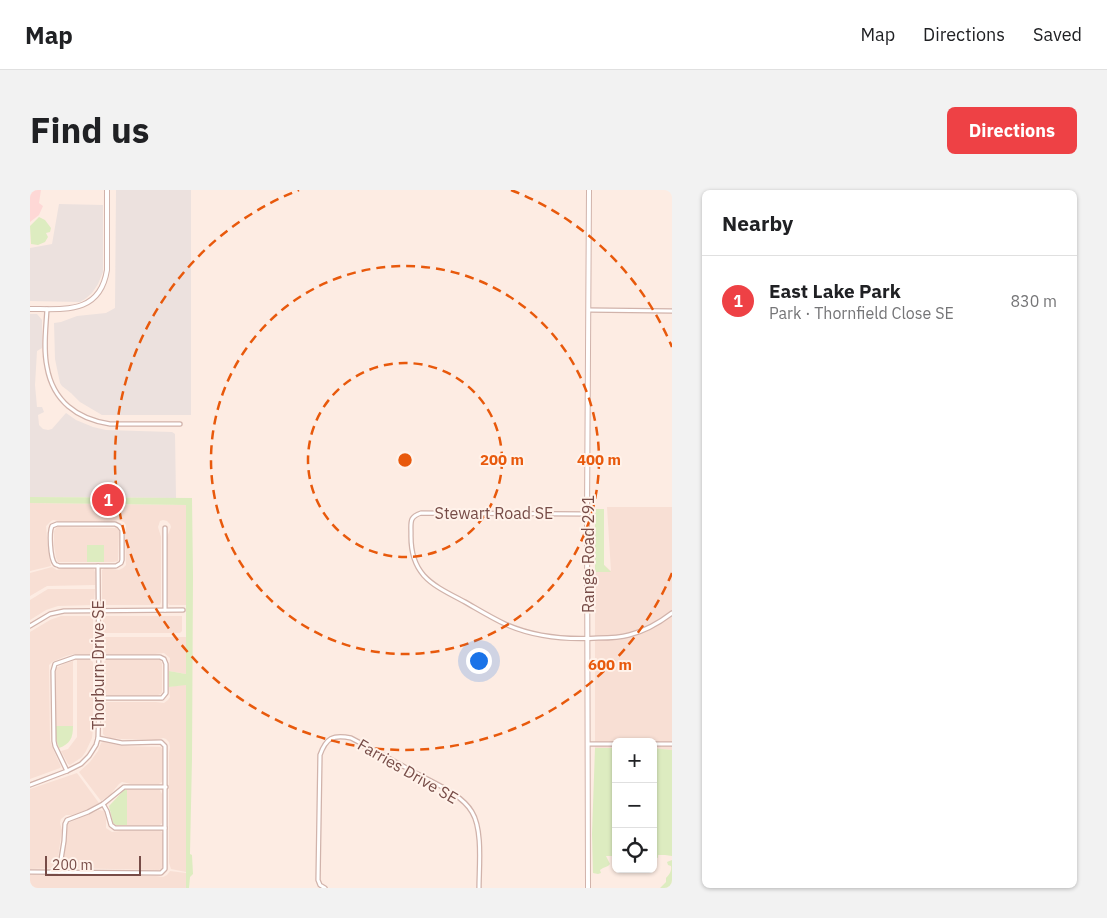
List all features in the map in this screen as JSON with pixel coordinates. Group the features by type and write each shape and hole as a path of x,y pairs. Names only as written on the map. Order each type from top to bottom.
{"street":[{"path":"30,309 79,307 92,300 102,287 107,270 107,190"},
{"name":"Range Road 291","path":"588,888 589,190"},
{"path":"47,309 46,353 48,371 56,393 71,409 80,416 110,424 180,424"},
{"path":"589,310 672,311"},
{"name":"Stewart Road SE","path":"588,514 421,513 415,515 411,520 411,540 415,561 420,572 432,584 514,627 546,636 566,639 588,639"},
{"path":"57,524 115,524 119,526 122,530 121,563 116,566 98,566 59,566 56,564 51,550 51,528 57,524"},
{"path":"165,528 165,610"},
{"name":"Thorburn Drive SE","path":"30,785 81,764 96,745 98,738 99,698 98,566"},
{"path":"30,626 44,617 64,611 183,610"},
{"path":"588,639 628,636 653,626 672,613"},
{"path":"67,771 54,741 53,668 57,663 69,658 81,657 160,657 164,659 166,664 166,693 162,698 99,698"},
{"name":"Farries Drive SE","path":"325,888 320,885 318,880 320,755 323,745 329,739 341,736 351,738 452,793 468,806 473,813 479,835 480,888"},
{"path":"30,872 160,873 164,870 166,866 166,748 163,743 122,742 98,738"},
{"path":"588,744 612,744"},
{"path":"657,744 672,744"},
{"path":"59,872 68,819 103,804 124,787 166,787"},
{"path":"103,804 108,811 111,825 115,828 166,828"}],"shaded area":[{"path":"30,190 41,190 39,203 43,206 39,215 30,222"},
{"path":"116,190 191,190 191,415 102,415 80,402 60,383 55,359 54,323 77,316 106,313 115,308"},
{"path":"59,204 103,205 103,272 92,293 80,302 30,301 30,248 52,244"},
{"path":"30,314 37,314 42,320 42,348 37,351 35,385 37,407 42,407 44,412 38,415 39,425 43,429 52,429 66,413 76,420 106,430 172,432 175,434 176,498 30,497"},
{"path":"30,503 186,505 186,605 169,605 168,603 167,537 171,527 167,521 160,521 158,527 161,537 160,605 104,605 102,603 102,570 105,568 119,570 126,565 126,525 124,522 118,520 51,521 46,526 51,566 30,571"},
{"path":"607,507 672,507 672,750 657,748 657,738 612,738 612,748 595,748 595,509 604,509 604,565 611,571"},
{"path":"57,527 117,528 119,531 118,561 104,562 104,545 88,545 87,562 58,562 54,545 54,531"},
{"path":"52,567 57,570 64,568 94,569 95,585 47,586 30,596 30,573"},
{"path":"48,589 95,589 94,605 58,606 46,610 30,620 30,600"},
{"path":"61,616 93,616 93,653 66,656 49,665 50,740 61,767 30,779 30,632"},
{"path":"103,616 182,616 182,631 180,633 103,633"},
{"path":"104,637 186,637 186,674 169,671 170,658 164,653 107,654 104,652"},
{"path":"77,660 90,660 93,662 93,729 92,738 86,751 82,757 70,765 61,751 68,749 77,737"},
{"path":"106,660 160,660 162,663 161,694 104,694 104,662"},
{"path":"73,661 73,726 56,726 56,668"},
{"path":"186,684 186,872 171,869 169,863 169,742 163,738 156,740 122,739 110,738 103,734 104,704 106,702 164,703 170,697 169,687"},
{"path":"103,742 122,746 161,747 162,782 159,784 131,784 122,782 110,795 101,801 79,772 90,762"},
{"path":"77,773 99,803 86,810 66,815 61,819 62,830 56,868 30,869 30,789"},
{"path":"127,790 160,790 162,794 162,823 160,825 127,825"},
{"path":"99,810 104,811 106,828 112,832 161,831 163,834 163,866 161,869 65,868 63,865 68,823"},
{"path":"170,871 186,873 186,888 30,888 30,875 163,877"}],"green space":[{"path":"39,217 45,220 51,228 50,232 46,233 48,237 45,242 38,245 31,244 30,226"},
{"path":"30,497 192,498 190,854 192,855 193,874 190,877 189,888 186,888 186,685 169,687 169,671 186,674 186,505 30,503"},
{"path":"595,509 604,509 604,565 611,572 595,572"},
{"path":"87,545 104,545 104,562 87,562"},
{"path":"56,726 73,726 70,740 66,745 59,748 56,739"},
{"path":"595,748 612,748 612,856 606,856 610,864 600,870 601,873 598,874 593,873 592,834"},
{"path":"657,748 672,750 672,856 658,855 658,858"},
{"path":"124,790 127,790 127,825 116,825 113,823 109,806"},
{"path":"672,860 672,888 660,888 666,882 666,878 671,871 671,866 667,862"}],"place":[{"name":"East Lake Park","path":"108,500"}]}
